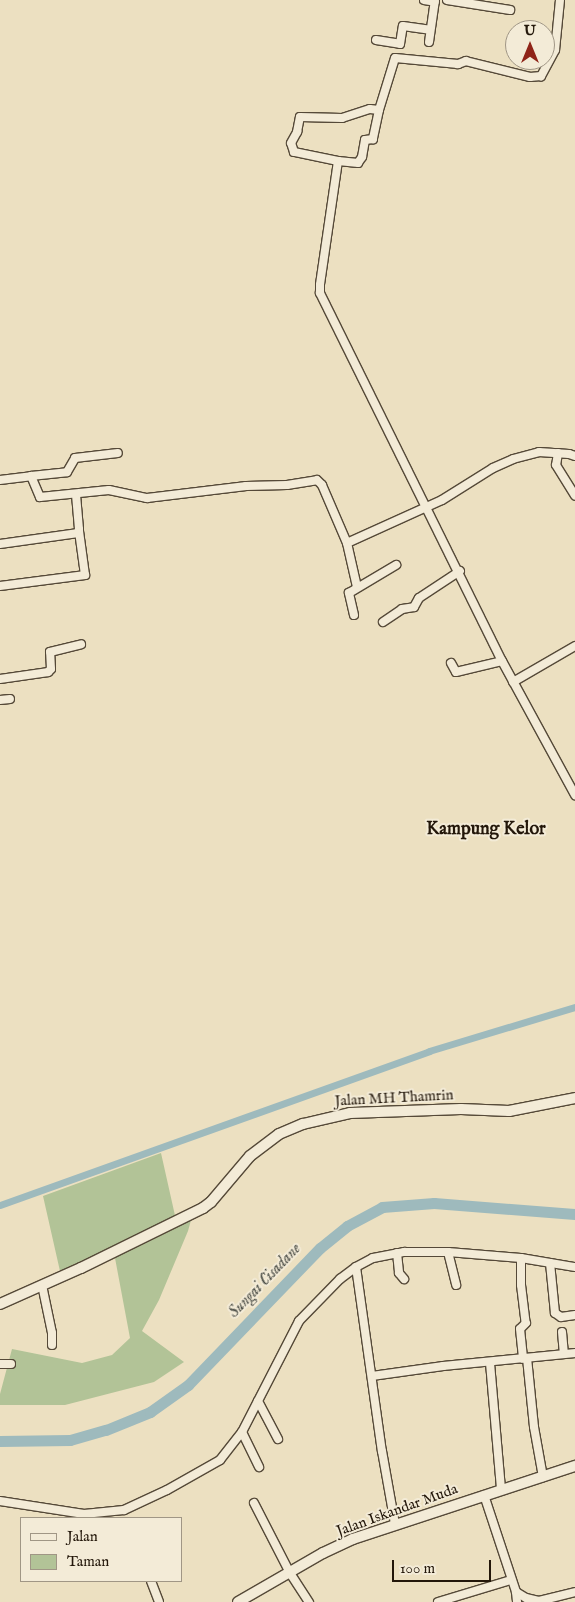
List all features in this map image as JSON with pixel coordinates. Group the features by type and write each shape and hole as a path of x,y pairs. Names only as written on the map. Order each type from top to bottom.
{"street":[{"path":"424,0 435,1 429,42"},
{"path":"447,0 510,10"},
{"path":"379,110 370,109 342,118 300,117 297,132 291,143 294,152 354,164 360,161 365,140 374,138 379,110 395,58 458,64 466,62 530,77 541,76 555,50 560,0"},
{"path":"376,40 400,44 403,26 430,30"},
{"path":"338,161 320,293 460,571 502,661 575,795"},
{"path":"347,543 460,490 493,468 513,459 539,452 575,456"},
{"path":"0,480 67,472 75,458 118,453"},
{"path":"558,453 556,465 575,494"},
{"path":"31,476 40,497 76,495 109,490 147,498 246,486 320,481 347,543 356,587"},
{"path":"0,586 86,575 76,495"},
{"path":"0,544 79,531"},
{"path":"354,615 348,594 356,587 396,565"},
{"path":"383,622 402,609 414,606 418,598 460,571"},
{"path":"0,679 48,672 51,669 50,652 81,644"},
{"path":"513,682 575,646"},
{"path":"451,663 456,672 502,661"},
{"path":"0,700 10,699"},
{"name":"Jalan MH Thamrin","path":"0,1304 81,1268 204,1208 250,1156 279,1134 303,1124 350,1113 461,1110 509,1111 575,1098"},
{"path":"448,1252 456,1285"},
{"path":"0,1502 84,1514 124,1510 167,1490 222,1459 242,1432 299,1321 340,1279 356,1266 373,1258 397,1253 448,1252 521,1258 575,1267"},
{"path":"397,1253 399,1273 404,1279"},
{"path":"521,1258 521,1285 526,1322 520,1329 543,1476"},
{"path":"550,1263 556,1315 575,1315"},
{"path":"356,1266 382,1451 395,1524"},
{"path":"42,1285 52,1334 52,1345"},
{"path":"562,1332 564,1354"},
{"path":"372,1376 443,1366 490,1363 575,1353"},
{"path":"490,1363 501,1489"},
{"path":"0,1364 12,1364"},
{"path":"258,1401 278,1439"},
{"path":"242,1432 259,1467"},
{"name":"Jalan Iskandar Muda","path":"238,1602 323,1553 395,1524 575,1466"},
{"path":"484,1495 516,1592 517,1602"},
{"path":"254,1503 286,1575 309,1602"},
{"path":"124,1510 127,1517"},
{"path":"438,1602 511,1580"},
{"path":"151,1582 159,1602"},
{"path":"516,1592 526,1598 540,1601 575,1592"}],"green space":[{"path":"161,1153 176,1220 193,1213 188,1231 159,1300 142,1331 184,1362 154,1382 65,1405 0,1405 0,1394 12,1349 82,1363 112,1355 130,1338 115,1258 62,1280 43,1196"}],"waterway":[{"path":"0,1205 429,1051 575,1007"},
{"name":"Sungai Cisadane","path":"0,1441 70,1440 106,1430 150,1412 188,1385 320,1248 347,1226 382,1207 434,1203 575,1214"}],"district":[{"name":"Kampung Kelor","path":"486,830"}]}
